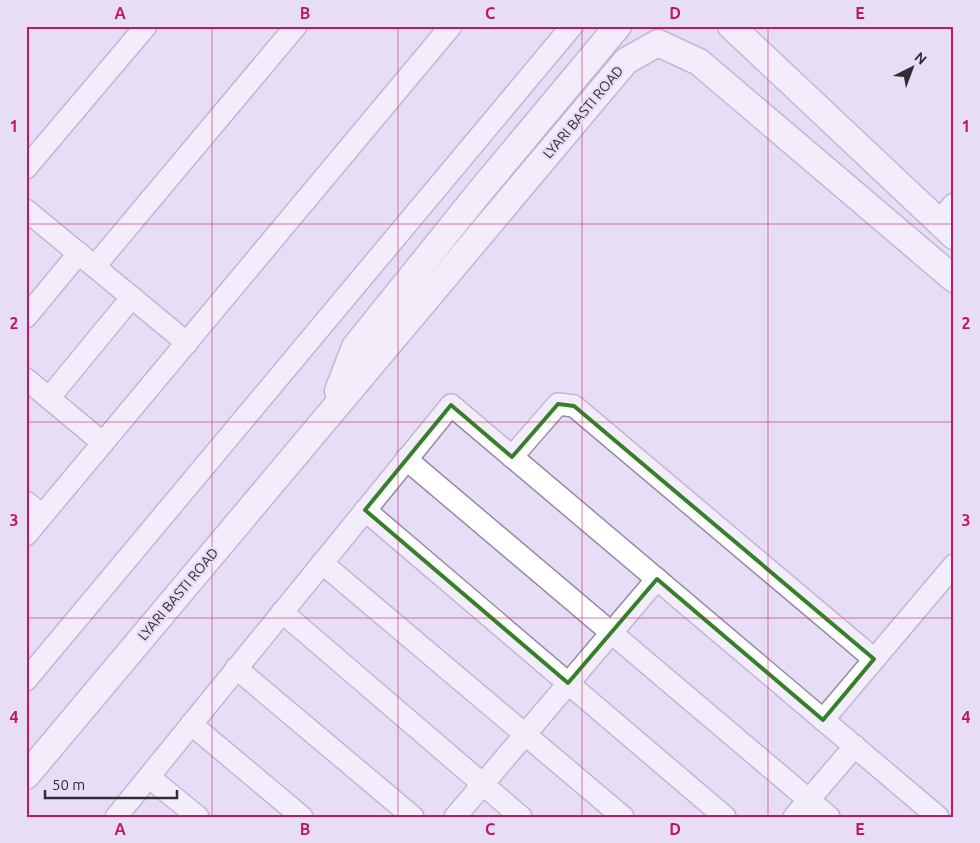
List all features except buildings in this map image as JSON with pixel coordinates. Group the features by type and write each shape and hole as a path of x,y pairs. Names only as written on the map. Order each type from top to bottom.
{"main road":[{"name":"LYARI BASTI ROAD","path":"329,412 355,347 478,194 618,26"},
{"path":"731,26 949,221"},
{"name":"LYARI BASTI ROAD","path":"26,776 329,412 626,61 658,43 699,62 954,279"}],"street":[{"path":"26,168 146,26"},
{"path":"95,266 296,26"},
{"path":"26,534 451,26"},
{"path":"26,680 572,26"},
{"path":"27,211 187,343"},
{"path":"26,317 78,253"},
{"path":"49,398 132,297"},
{"path":"26,379 103,443"},
{"path":"512,457 558,404 574,406 874,659"},
{"path":"116,817 451,405 938,817"},
{"path":"406,460 829,817"},
{"path":"26,502 42,515"},
{"path":"365,510 725,817"},
{"path":"322,563 623,817"},
{"path":"823,720 954,564"},
{"path":"455,817 657,579"},
{"path":"282,612 521,817"},
{"path":"236,668 413,817"},
{"path":"191,724 302,817"},
{"path":"794,817 854,746"},
{"path":"148,776 198,817"}],"highlighted area":[{"path":"558,404 574,406 874,659 823,720 657,579 568,683 365,510 451,405 512,457"}]}
